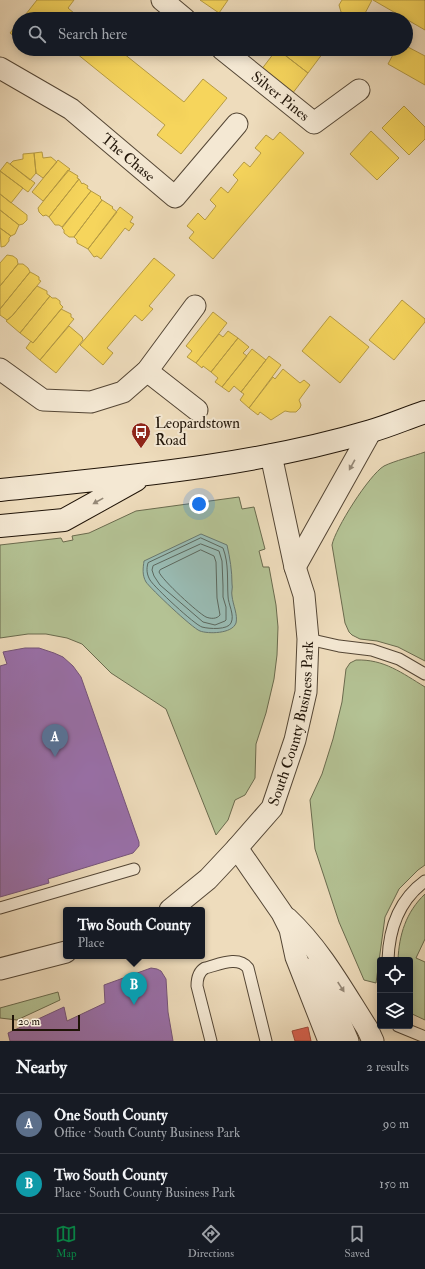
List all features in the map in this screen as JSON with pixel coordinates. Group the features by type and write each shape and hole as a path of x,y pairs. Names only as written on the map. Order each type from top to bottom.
{"main road":[{"path":"0,490 144,475 271,455 371,431 425,412"},
{"path":"0,526 64,520 144,475"}],"street":[{"path":"162,0 177,12"},
{"name":"Silver Pines","path":"231,56 314,123 359,90"},
{"name":"The Chase","path":"0,68 71,109 175,197 237,124"},
{"path":"0,369 43,400 92,402 123,392 147,371 195,306"},
{"path":"147,371 197,410"},
{"path":"295,567 371,431"},
{"name":"South County Business Park","path":"175,907 208,879 272,808 285,774 295,740 306,692 308,640 304,594 295,567 271,455"},
{"path":"237,848 286,921 296,957 355,1036"},
{"path":"286,921 304,934 320,954 355,1036"},
{"path":"0,969 63,953"}],"lane":[{"path":"308,640 372,650 399,660 425,674"},
{"path":"0,908 134,870"},
{"path":"388,957 391,931 399,910 413,890 425,881"},
{"path":"211,1041 197,986 197,979 202,970 205,968 236,962 246,965 248,968 266,1041"},
{"path":"405,1029 425,1037"}],"green space":[{"path":"425,452 425,661 398,647 377,641 360,639 349,632 345,623 332,545 334,537 346,515 378,471 388,464"},
{"path":"239,497 242,509 254,507 265,549 259,551 263,567 269,567 276,605 278,627 277,655 274,679 266,713 256,744 255,778 245,795 235,800 228,820 216,835 166,709 111,673 82,644 67,638 46,634 28,634 0,638 0,545 61,538 63,542 73,540 72,536 89,533 136,511"},
{"path":"356,660 366,660 384,664 425,687 425,865 399,889 385,917 380,957 377,957 376,983 364,980 339,922 315,849 310,800 322,774 333,739 342,702 346,669 350,663"},
{"path":"425,894 425,939 416,958 425,962 425,1020 413,1014 413,957 398,957 400,942 405,924 408,916 418,901"},
{"path":"58,992 60,1000 17,1020 0,1018 0,1008"}],"water":[{"path":"201,534 227,545 230,560 232,594 236,613 236,623 234,627 225,631 208,633 200,631 155,592 146,582 144,577 144,561"}],"building: Homes":[{"path":"37,0 74,0 68,8 73,12 28,12"},
{"path":"200,0 228,0 220,12"},
{"path":"342,0 372,0 366,12 341,12 339,5"},
{"path":"373,0 424,0 425,30 413,23 413,12 394,12"},
{"path":"413,50 425,56 425,85 388,64 392,56 413,56"},
{"path":"80,56 127,56 184,102 203,79 227,98 181,154 157,135 165,125"},
{"path":"272,56 286,56 308,73 289,98 258,74"},
{"path":"286,56 321,56 308,73"},
{"path":"404,106 425,127 425,139 409,155 382,128"},
{"path":"371,131 399,158 377,180 350,154"},
{"path":"280,132 304,153 213,259 189,238 194,232 187,226 198,213 205,220 216,206 210,200 221,187 228,193 238,180 233,175 244,162 250,167 261,153 255,148 266,135 273,140"},
{"path":"42,152 43,158 51,157 57,162 43,178 36,173 34,153"},
{"path":"34,153 36,173 30,180 10,164 13,161 23,159 23,154"},
{"path":"58,160 70,169 43,201 32,192"},
{"path":"7,162 35,183 28,192 0,171"},
{"path":"68,170 78,176 77,178 79,179 49,217 46,215 43,216 39,212 38,208"},
{"path":"0,171 23,188 11,203 0,194"},
{"path":"79,179 82,184 83,183 88,186 87,188 91,191 62,227 55,225 49,217"},
{"path":"91,191 101,197 100,198 102,200 74,237 69,237 64,233 62,228"},
{"path":"0,194 27,215 27,220 23,224 19,225 0,210"},
{"path":"102,200 113,207 112,208 117,212 88,249 77,243 77,240 74,237"},
{"path":"120,207 133,217 130,222 134,224 129,231 125,228 101,259 97,256 94,257 88,249"},
{"path":"0,210 19,225 15,234 11,236 0,228"},
{"path":"0,228 11,236 5,246 1,247"},
{"path":"7,255 13,256 17,259 18,264 0,286 0,263"},
{"path":"154,258 175,275 149,306 153,309 142,321 135,315 107,348 113,353 103,365 80,345"},
{"path":"18,264 23,264 30,272 0,309 0,286"},
{"path":"30,272 39,277 39,280 41,281 7,320 0,315 0,309"},
{"path":"37,286 47,291 47,294 50,296 20,333 6,321"},
{"path":"50,296 60,301 60,304 63,307 33,343 20,333"},
{"path":"402,300 425,319 425,322 394,360 369,340"},
{"path":"61,309 71,314 71,317 74,319 40,360 26,348 31,341 33,343"},
{"path":"213,312 227,323 196,363 187,357 192,351 186,346"},
{"path":"330,316 369,347 340,383 302,351"},
{"path":"69,326 82,337 83,340 56,373 40,360"},
{"path":"228,331 238,338 211,372 203,366 202,368 196,363 219,334 223,337"},
{"path":"238,338 249,347 243,353 247,356 222,387 215,382 218,378 211,372"},
{"path":"252,349 266,360 241,392 234,386 229,392 222,387"},
{"path":"269,356 281,365 249,408 240,400 244,394 241,392"},
{"path":"283,369 300,383 304,380 310,385 299,400 301,405 296,412 285,411 271,420 260,412 258,415 249,408 273,377 275,379"}],"building: Shops":[{"path":"308,1027 311,1041 295,1041 292,1031"}],"building: Offices":[{"path":"25,648 39,648 63,657 73,666 81,677 139,842 139,846 133,853 48,879 49,883 0,897 0,666 7,664 3,652"},
{"path":"151,968 161,971 166,979 168,1012 173,1041 10,1041 8,1033 64,1007 67,1021 105,1003 104,985"}],"place":[{"name":"Leopardstown Road","path":"141,449"},
{"name":"One South County","path":"55,757"},
{"name":"Two South County","path":"134,1005"}]}
